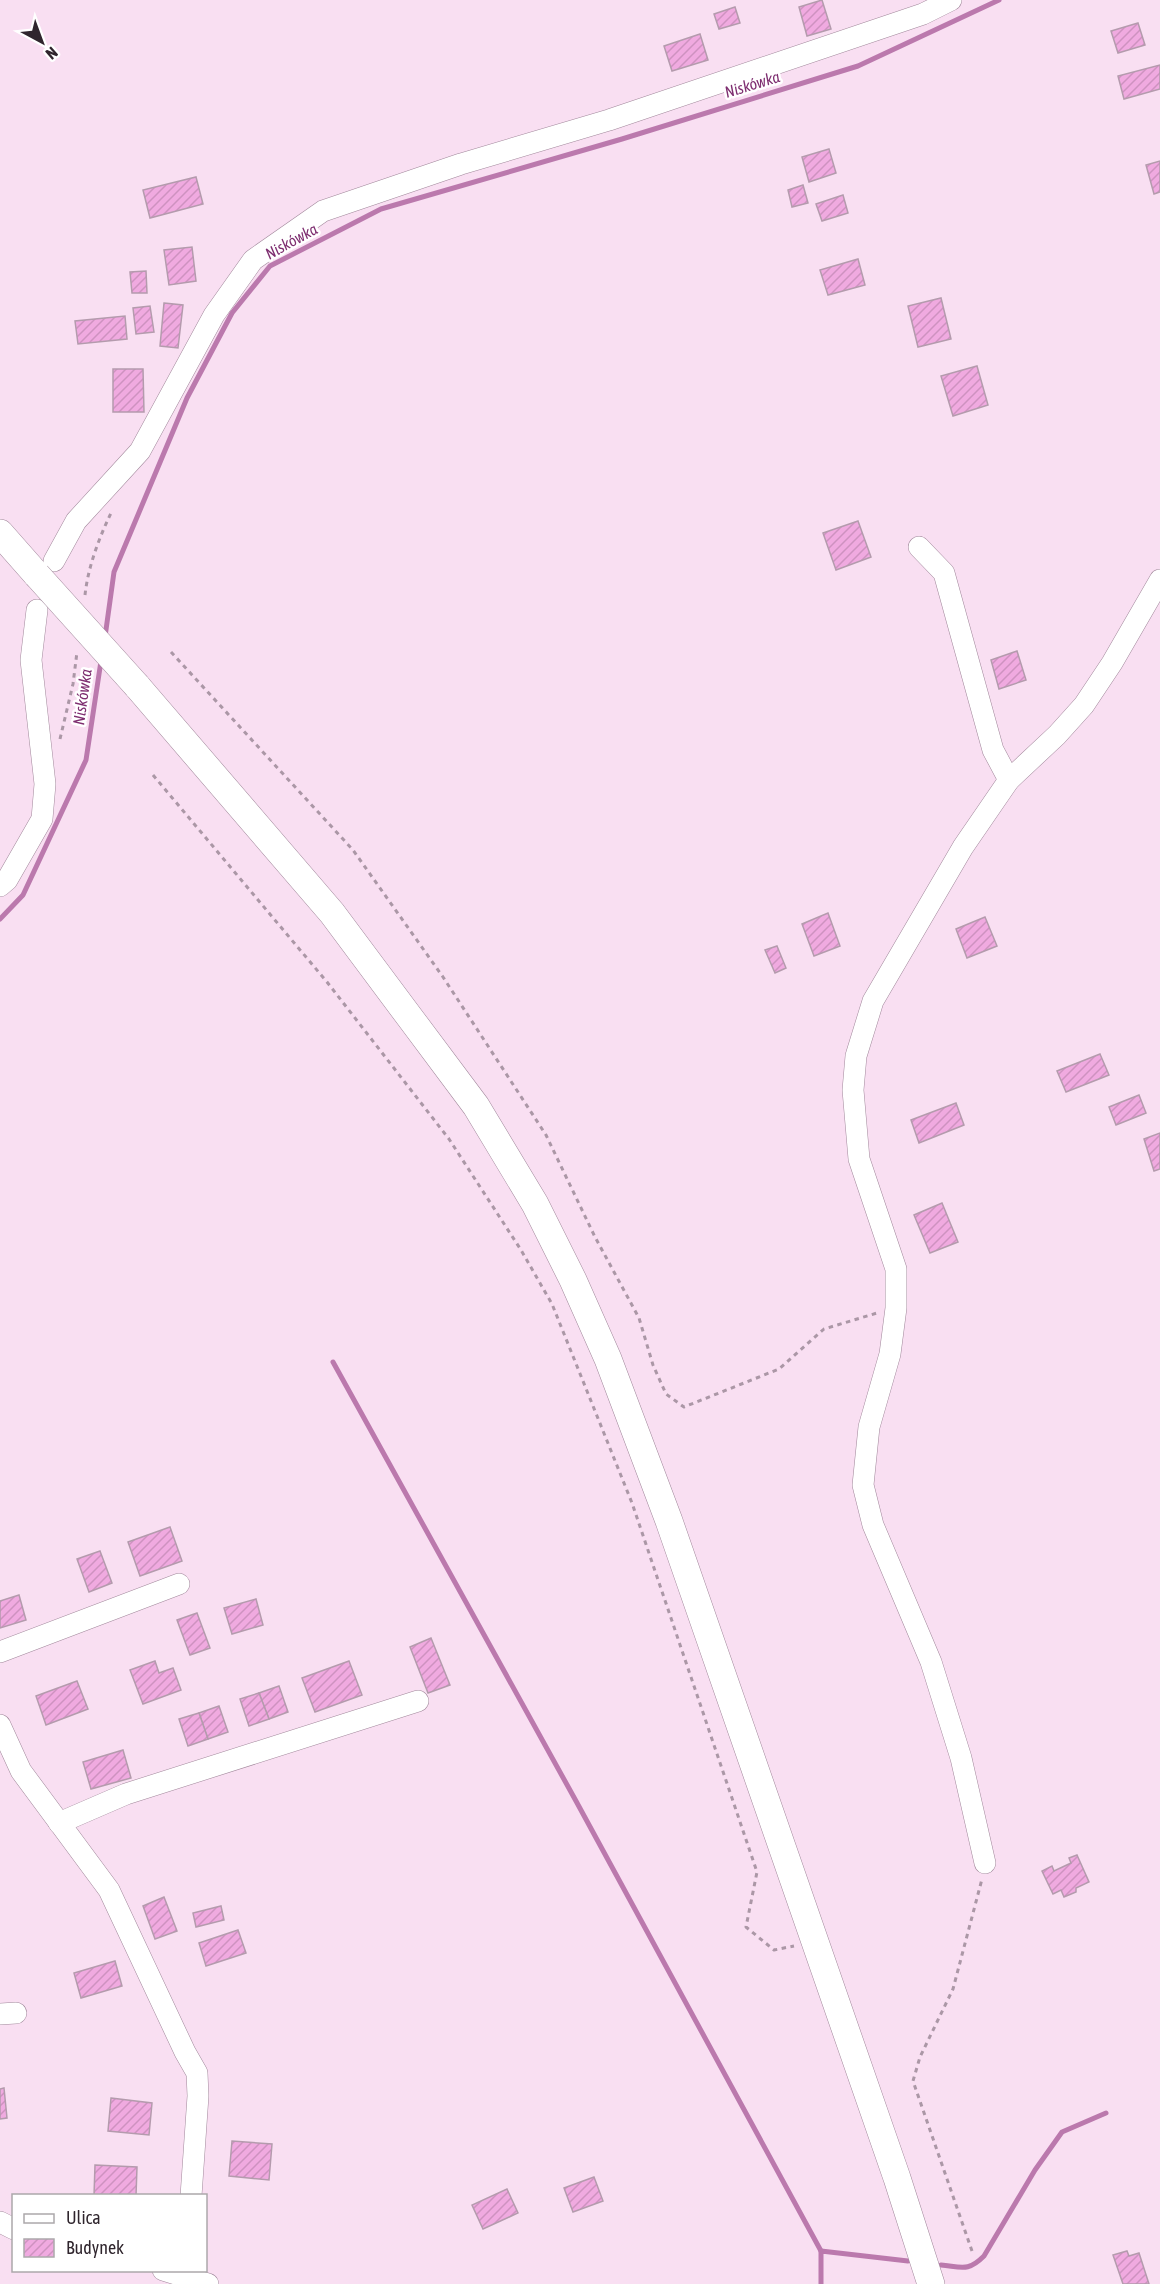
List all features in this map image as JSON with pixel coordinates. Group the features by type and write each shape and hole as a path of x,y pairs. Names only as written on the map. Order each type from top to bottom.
{"main road":[{"path":"0,533 45,568 137,686 339,922 476,1106 535,1204 573,1280 608,1359 681,1555 893,2166 931,2284"}],"street":[{"path":"45,568 76,521 140,451 214,315 253,260 323,211 461,164 609,120 923,14 951,0"},
{"path":"919,547 944,573 993,750 1009,780"},
{"path":"985,1863 961,1758 934,1673 873,1525 863,1485 869,1427 890,1354 896,1308 896,1269 859,1159 852,1090 856,1056 873,1001 963,847 1009,780 1057,735 1084,705 1112,663 1160,580"},
{"path":"0,886 7,880 42,819 45,784 31,660 38,610"},
{"path":"0,1652 179,1584"},
{"path":"59,1823 126,1794 418,1701"},
{"path":"0,1725 21,1771 109,1890 197,2073 198,2096 191,2194"},
{"path":"186,2273 208,2284"}],"path":[{"path":"171,652 353,850 443,977 546,1135 639,1318 653,1365 666,1394 684,1407 779,1369 824,1329 896,1308"},
{"path":"153,775 327,982 449,1139 521,1250 547,1295 632,1503 757,1872 746,1927 774,1950 816,1942"},
{"path":"972,2251 913,2081 920,2057 954,1989 985,1863"}],"building":[{"path":"822,0 831,29 807,36 799,7"},
{"path":"735,7 740,23 719,29 714,14"},
{"path":"1138,23 1145,45 1118,53 1111,31"},
{"path":"700,34 708,60 672,71 664,46"},
{"path":"1160,65 1160,89 1124,99 1118,76"},
{"path":"829,149 836,173 809,182 802,157"},
{"path":"1160,161 1160,192 1154,194 1146,165"},
{"path":"196,177 203,204 150,218 143,190"},
{"path":"803,185 808,203 792,207 788,190"},
{"path":"843,195 848,213 822,221 816,204"},
{"path":"192,247 196,281 169,285 164,250"},
{"path":"858,259 865,285 828,295 820,270"},
{"path":"146,271 147,293 132,293 130,272"},
{"path":"941,298 951,339 918,347 908,306"},
{"path":"164,303 183,305 178,348 160,346"},
{"path":"150,306 154,332 136,334 133,308"},
{"path":"125,316 127,339 78,344 75,321"},
{"path":"977,366 988,405 953,416 941,376"},
{"path":"113,369 143,369 144,412 113,412"},
{"path":"858,521 871,557 836,570 823,533"},
{"path":"1017,651 1026,680 999,689 991,660"},
{"path":"828,913 840,946 814,956 802,924"},
{"path":"985,917 997,946 967,958 956,929"},
{"path":"777,946 786,968 775,973 765,950"},
{"path":"1100,1054 1109,1075 1066,1092 1057,1071"},
{"path":"1139,1095 1146,1113 1116,1125 1109,1107"},
{"path":"956,1103 964,1125 919,1143 911,1120"},
{"path":"1160,1133 1160,1169 1154,1171 1144,1139"},
{"path":"942,1203 958,1242 930,1253 914,1215"},
{"path":"170,1527 182,1561 140,1576 128,1542"},
{"path":"100,1551 112,1583 89,1592 77,1559"},
{"path":"19,1595 26,1620 0,1628 0,1601"},
{"path":"256,1599 263,1625 232,1634 224,1608"},
{"path":"197,1613 210,1648 190,1655 177,1620"},
{"path":"431,1638 450,1685 428,1693 410,1647"},
{"path":"155,1661 159,1673 173,1668 181,1690 143,1704 130,1670"},
{"path":"349,1661 362,1695 315,1712 302,1678"},
{"path":"77,1681 88,1709 46,1725 36,1696"},
{"path":"279,1686 288,1712 269,1719 259,1693"},
{"path":"259,1693 269,1719 249,1726 240,1699"},
{"path":"219,1706 228,1732 208,1739 199,1713"},
{"path":"199,1713 208,1739 188,1746 179,1719"},
{"path":"123,1750 131,1778 91,1789 83,1762"},
{"path":"1077,1855 1089,1882 1076,1888 1076,1892 1064,1897 1061,1890 1053,1894 1042,1871 1052,1866 1054,1871 1071,1863 1069,1858"},
{"path":"164,1897 177,1931 155,1939 143,1906"},
{"path":"221,1906 224,1920 196,1927 193,1913"},
{"path":"238,1930 246,1953 206,1966 199,1943"},
{"path":"115,1961 122,1986 81,1998 74,1973"},
{"path":"4,2088 7,2118 0,2119 0,2089"},
{"path":"111,2098 152,2103 149,2135 108,2131"},
{"path":"232,2141 272,2144 269,2180 229,2176"},
{"path":"95,2165 137,2167 136,2194 94,2194"},
{"path":"594,2177 603,2201 573,2212 564,2188"},
{"path":"507,2189 518,2213 483,2229 472,2205"},
{"path":"1127,2251 1129,2256 1139,2253 1149,2284 1123,2284 1113,2255"}],"waterway":[{"name":"Niskówka","path":"105,637 114,572 187,398 232,313 270,266 381,209 622,139 858,66 999,0"},
{"name":"Niskówka","path":"0,919 23,895 86,760 101,661"},
{"path":"333,1362 821,2251"},
{"path":"941,2265 969,2266 984,2256 1035,2170 1062,2132 1106,2113"},
{"path":"821,2284 821,2251 908,2261"}]}
